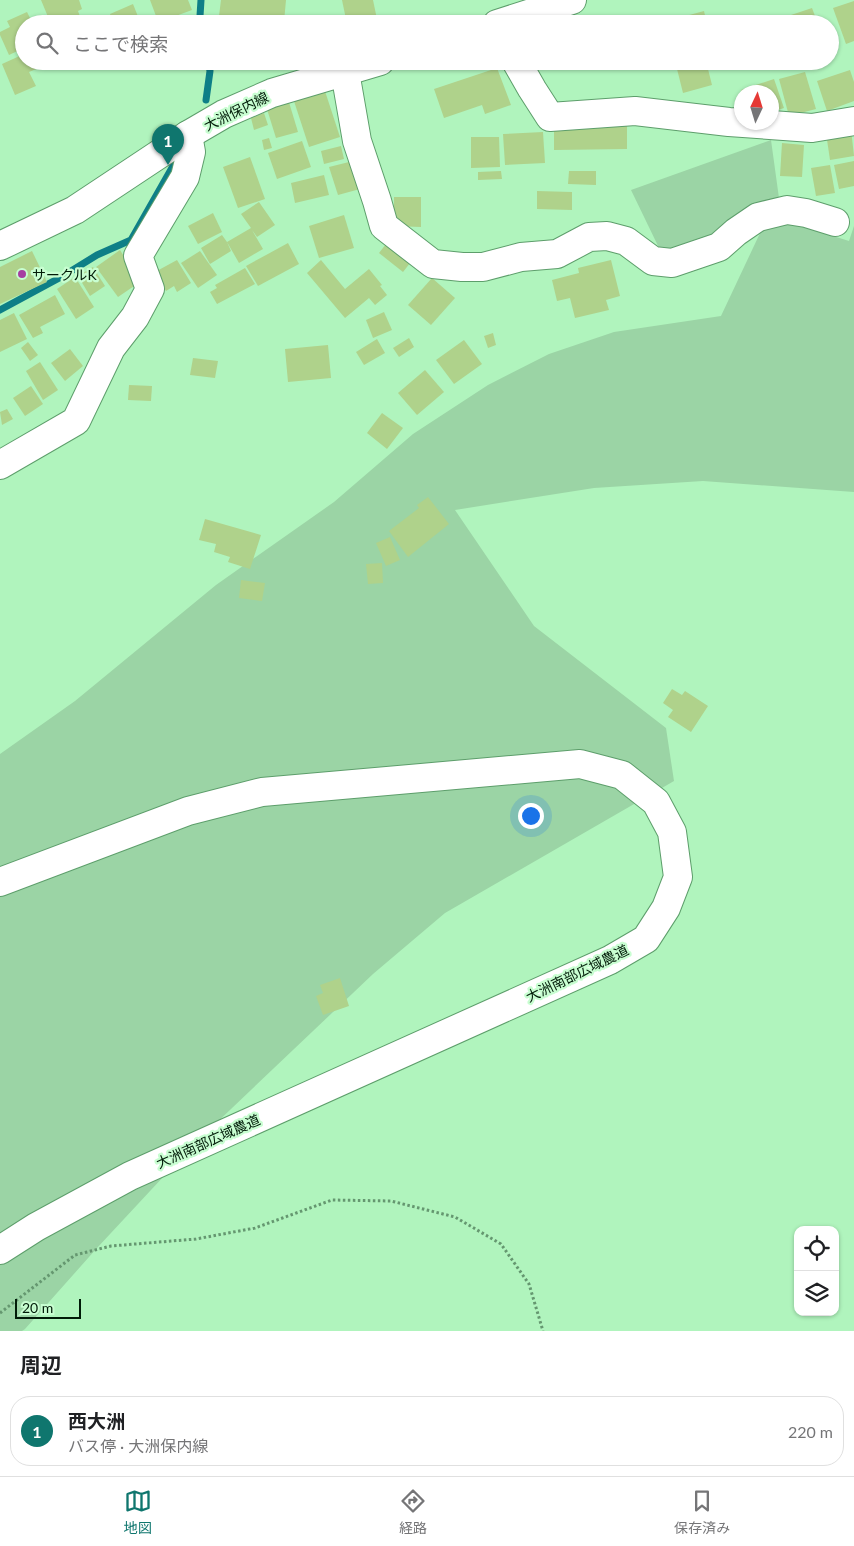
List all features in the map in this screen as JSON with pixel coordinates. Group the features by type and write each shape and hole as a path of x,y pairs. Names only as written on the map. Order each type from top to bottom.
{"street":[{"path":"525,15 572,0"},
{"name":"大洲保内線","path":"0,246 75,210 188,135 224,114 272,93 351,70"},
{"path":"521,70 550,117 635,111 729,122 812,128 854,121"},
{"path":"345,72 357,141 384,226 433,264 462,267 483,266 522,257 557,254 589,237 608,236 626,241 653,261 672,264 719,247 736,232 758,217 787,210 806,213 835,222"},
{"path":"0,465 76,421 111,348 135,317 150,290 138,256 185,177 191,152 188,135"},
{"name":"大洲南部広域農道","path":"0,882 188,811 262,792 580,764 622,775 656,802 672,832 678,877 666,908 646,939 610,960 130,1176 0,1250"}],"path":[{"path":"0,1313 75,1255 111,1246 196,1239 255,1228 332,1200 391,1200 455,1217 501,1244 529,1284 542,1331"}],"green space":[{"path":"771,140 782,220 849,241 854,226 854,492 703,481 594,488 455,510 534,626 666,728 674,781 445,913 373,974 191,1147 25,1329 22,1331 0,1331 0,754 75,701 216,585 334,502 413,434 488,385 549,354 614,332 721,316 761,231 660,250 631,190"}],"building":[{"path":"41,0 79,0 82,9 78,11 79,15 47,15"},
{"path":"150,0 188,0 192,10 178,15 156,15"},
{"path":"221,0 286,0 285,15 219,15"},
{"path":"342,0 373,0 376,15 345,15"},
{"path":"854,1 854,41 846,44 839,25 839,15 836,15 833,8"},
{"path":"133,4 137,15 110,15"},
{"path":"812,8 815,15 791,15"},
{"path":"704,11 705,15 689,15"},
{"path":"15,17 15,52 9,55 0,35 0,32 10,27 7,21"},
{"path":"15,58 15,70 34,70 29,72 36,86 15,95 2,64"},
{"path":"491,70 498,70 511,105 485,114 482,105 444,118 434,89"},
{"path":"677,70 708,70 712,85 683,93"},
{"path":"850,70 854,82 854,101 827,111 817,81"},
{"path":"805,72 816,109 789,116 779,79"},
{"path":"774,79 776,85 756,85"},
{"path":"323,85 340,137 309,147 292,95"},
{"path":"779,94 784,108 779,110"},
{"path":"288,99 298,132 276,138 266,106"},
{"path":"264,113 268,125 254,130 251,118"},
{"path":"627,122 627,149 554,150 554,124"},
{"path":"851,129 854,156 830,160 826,133"},
{"path":"543,132 545,163 505,165 503,134"},
{"path":"471,137 499,137 500,167 471,168"},
{"path":"269,138 272,148 264,150 262,140"},
{"path":"302,141 311,167 277,179 268,153"},
{"path":"782,143 804,145 802,177 780,176"},
{"path":"341,146 344,159 324,164 321,151"},
{"path":"250,157 265,199 238,208 223,167"},
{"path":"353,161 360,189 338,195 329,167"},
{"path":"854,161 854,186 839,189 834,165"},
{"path":"830,165 835,193 816,196 811,168"},
{"path":"501,171 502,179 478,180 478,172"},
{"path":"569,171 596,171 596,185 568,184"},
{"path":"324,175 329,195 295,203 291,183"},
{"path":"537,191 572,192 572,210 537,209"},
{"path":"394,197 421,197 421,227 394,226"},
{"path":"259,202 275,225 257,237 252,230 263,249 239,263 227,242 251,228 241,214"},
{"path":"213,213 222,232 198,244 188,226"},
{"path":"344,215 354,248 319,258 309,226"},
{"path":"222,235 231,251 210,264 201,248"},
{"path":"390,239 414,258 403,272 379,253"},
{"path":"288,243 299,264 258,286 246,266"},
{"path":"120,250 140,282 118,297 96,267"},
{"name":"サークルK","path":"32,251 47,282 0,304 0,267"},
{"path":"200,251 217,275 198,288 181,263"},
{"path":"177,260 191,283 177,292 174,286 166,291 155,272"},
{"path":"321,260 345,289 369,269 382,285 380,286 387,295 375,305 369,298 345,318 307,273"},
{"path":"611,260 620,296 606,300 609,310 575,318 570,298 557,301 552,280 579,273 578,268"},
{"path":"93,267 105,286 90,296 78,276"},
{"path":"245,268 255,284 217,304 210,292 217,288 215,285"},
{"path":"75,277 94,307 76,319 57,289"},
{"path":"432,278 455,298 431,325 408,305"},
{"path":"55,295 65,314 40,327 43,333 33,338 19,315"},
{"path":"384,312 392,330 373,338 366,320"},
{"path":"14,313 27,339 0,352 0,320"},
{"path":"493,333 496,345 488,348 484,336"},
{"path":"409,338 414,347 399,357 393,348"},
{"path":"377,339 385,353 364,365 356,352"},
{"path":"464,340 482,364 454,384 436,360"},
{"path":"28,342 38,355 30,361 21,348"},
{"path":"328,345 331,378 288,382 285,349"},
{"path":"70,349 83,366 65,381 51,363"},
{"path":"193,358 218,361 215,378 190,375"},
{"path":"40,362 58,390 43,400 26,371"},
{"path":"425,370 444,392 417,415 398,393"},
{"path":"129,385 152,386 151,401 128,400"},
{"path":"31,386 43,404 25,416 13,398"},
{"path":"7,409 13,419 2,425 0,412"},
{"path":"382,413 403,428 387,449 367,433"},
{"path":"428,497 449,524 408,557 389,531 419,508 417,505"},
{"path":"205,519 261,535 250,569 228,562 230,557 214,552 216,544 199,540"},
{"path":"390,537 400,560 386,566 376,543"},
{"path":"382,563 383,583 368,584 366,564"},
{"path":"241,580 265,583 262,601 239,598"},
{"path":"672,689 682,695 685,691 708,706 691,732 668,717 673,710 663,703"},
{"path":"340,978 349,1006 323,1015 316,996 323,993 320,985"}],"waterway":[{"path":"200,15 201,0"},
{"path":"206,100 210,70"},
{"path":"0,310 97,255 131,240 177,159"}],"place":[{"name":"西大洲","path":"168,165"},
{"name":"サークルK","path":"22,274"}]}
